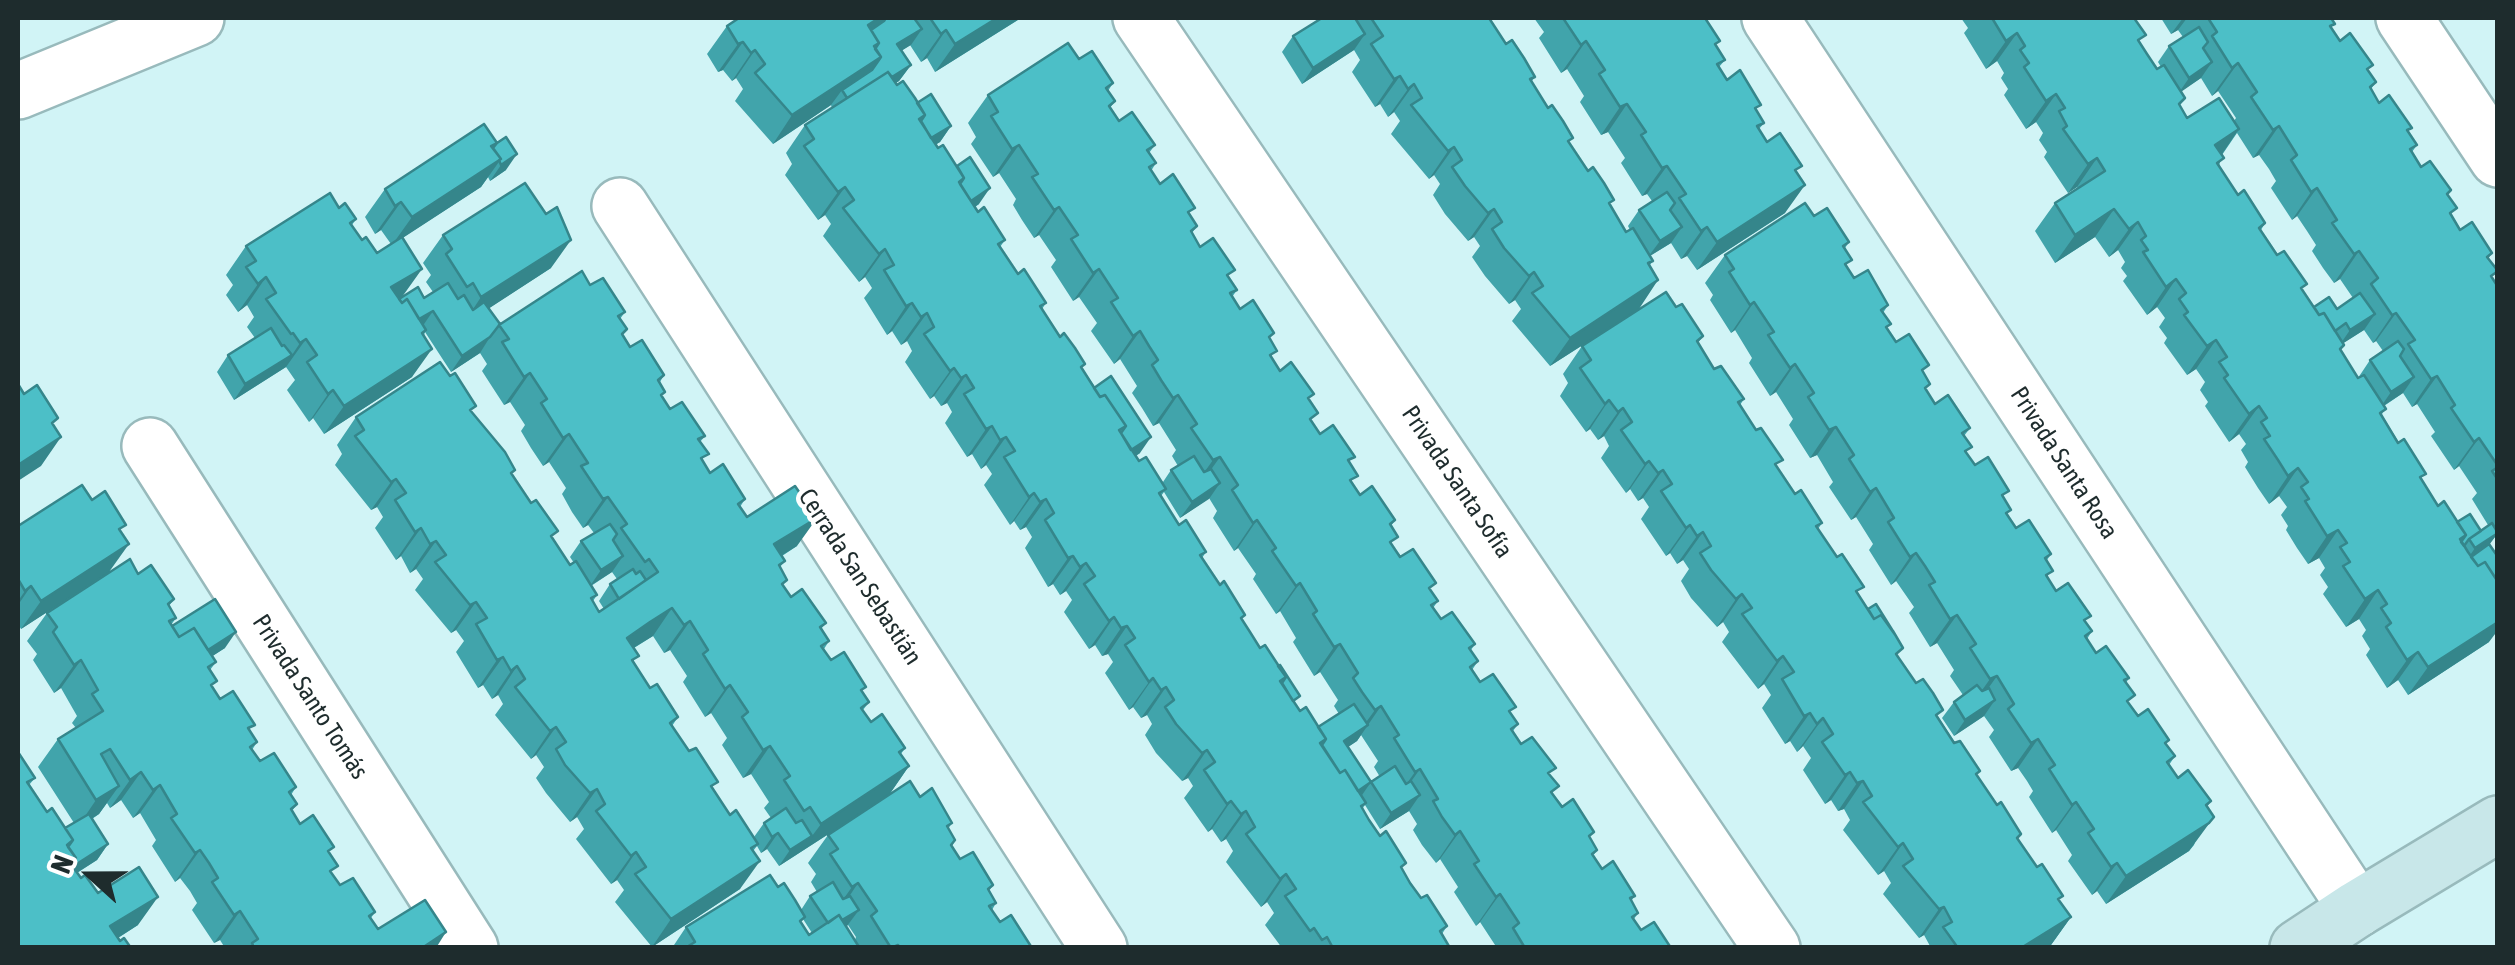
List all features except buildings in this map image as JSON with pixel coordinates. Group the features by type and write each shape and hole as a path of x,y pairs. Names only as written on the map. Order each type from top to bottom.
{"street":[{"path":"18,90 196,18"},
{"name":"Privada Santa Sofía","path":"1141,18 1772,948"},
{"name":"Privada Santa Rosa","path":"1770,18 2357,908"},
{"path":"2404,18 2498,159"},
{"name":"Cerrada San Sebastián","path":"620,206 1099,948"},
{"name":"Privada Santo Tomás","path":"150,446 470,948"},
{"path":"2298,948 2498,824"}]}
